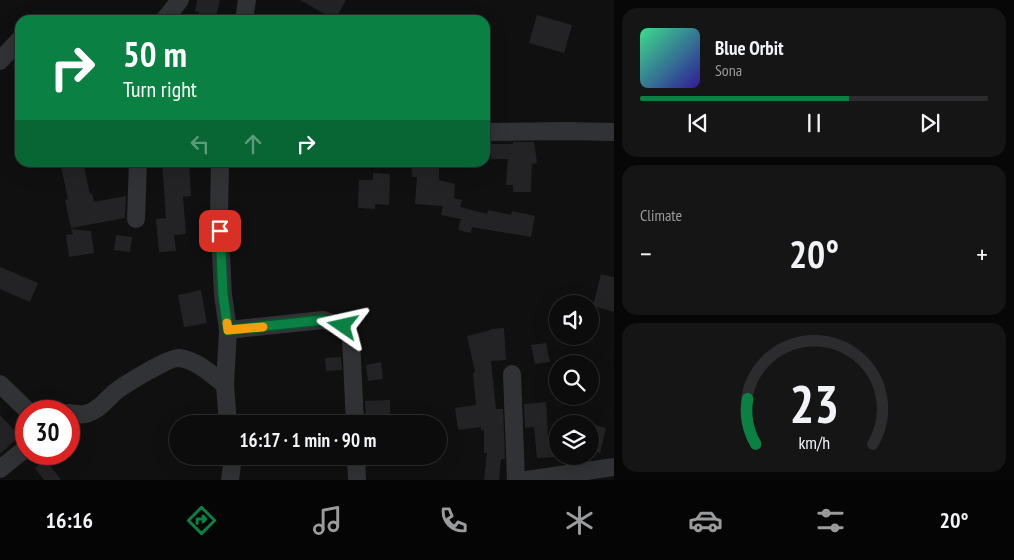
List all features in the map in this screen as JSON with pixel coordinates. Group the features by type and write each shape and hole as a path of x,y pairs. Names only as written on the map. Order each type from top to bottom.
{"street":[{"path":"168,15 180,0"},
{"path":"245,15 247,0"},
{"path":"0,61 15,44"},
{"path":"490,132 614,132"},
{"path":"136,219 138,167"},
{"path":"220,167 219,215 223,295 228,330 226,385 228,415"},
{"path":"228,330 323,320 343,326 351,338 355,415"},
{"path":"80,415 91,413 116,392 160,364 178,358 200,365 226,385"},
{"path":"512,374 516,480"},
{"path":"0,384 17,400"},
{"path":"0,469 15,457"},
{"path":"230,480 232,465"},
{"path":"357,465 358,480"},
{"path":"527,480 614,467"}],"building":[{"path":"197,0 220,0 216,15 198,15 199,12 195,11"},
{"path":"300,0 346,0 338,15 326,15"},
{"path":"537,15 572,25 564,53 529,43"},
{"path":"513,142 534,142 537,163 532,164 531,192 513,192 513,185 506,185 508,159 491,159 491,144 513,144"},
{"path":"61,167 84,167 90,194 92,193 94,202 126,196 125,218 71,228 65,200 68,199"},
{"path":"162,167 189,167 191,196 183,197 186,234 174,235 176,251 159,252 156,219 166,218"},
{"path":"411,167 439,167 439,180 455,184 454,198 462,200 460,207 487,214 488,210 511,215 512,211 535,216 531,237 472,227 471,233 458,230 461,219 441,215 443,206 415,204 417,177 412,177"},
{"path":"373,173 390,174 389,205 375,204 375,209 358,208 359,180 373,180"},
{"path":"71,229 91,231 94,253 69,257 66,235 73,234"},
{"path":"116,235 132,237 130,252 114,250"},
{"path":"0,267 38,283 30,302 0,289"},
{"path":"601,274 614,277 614,312 599,308 599,295 596,295"},
{"path":"201,290 207,323 184,327 178,295"},
{"path":"504,328 506,360 491,361 496,409 503,409 505,459 501,459 499,480 484,480 487,453 484,453 484,430 481,430 481,427 458,430 455,408 476,405 473,373 475,372 467,336 491,329"},
{"path":"546,343 549,362 535,364 531,345"},
{"path":"341,357 342,370 326,371 325,358"},
{"path":"381,362 383,379 368,381 366,365"},
{"path":"390,400 390,415 366,415 365,401"},
{"path":"546,402 549,457 537,458 534,427 525,428 524,404"},
{"path":"0,415 15,431 15,440 0,454"},
{"path":"599,426 606,428 599,453"},
{"path":"39,465 50,465 61,480 44,480 35,468"}],"slow traffic":[{"path":"227,323 228,330 263,327"}],"route":[{"path":"220,231 223,295 228,330 323,320 343,326"}]}
